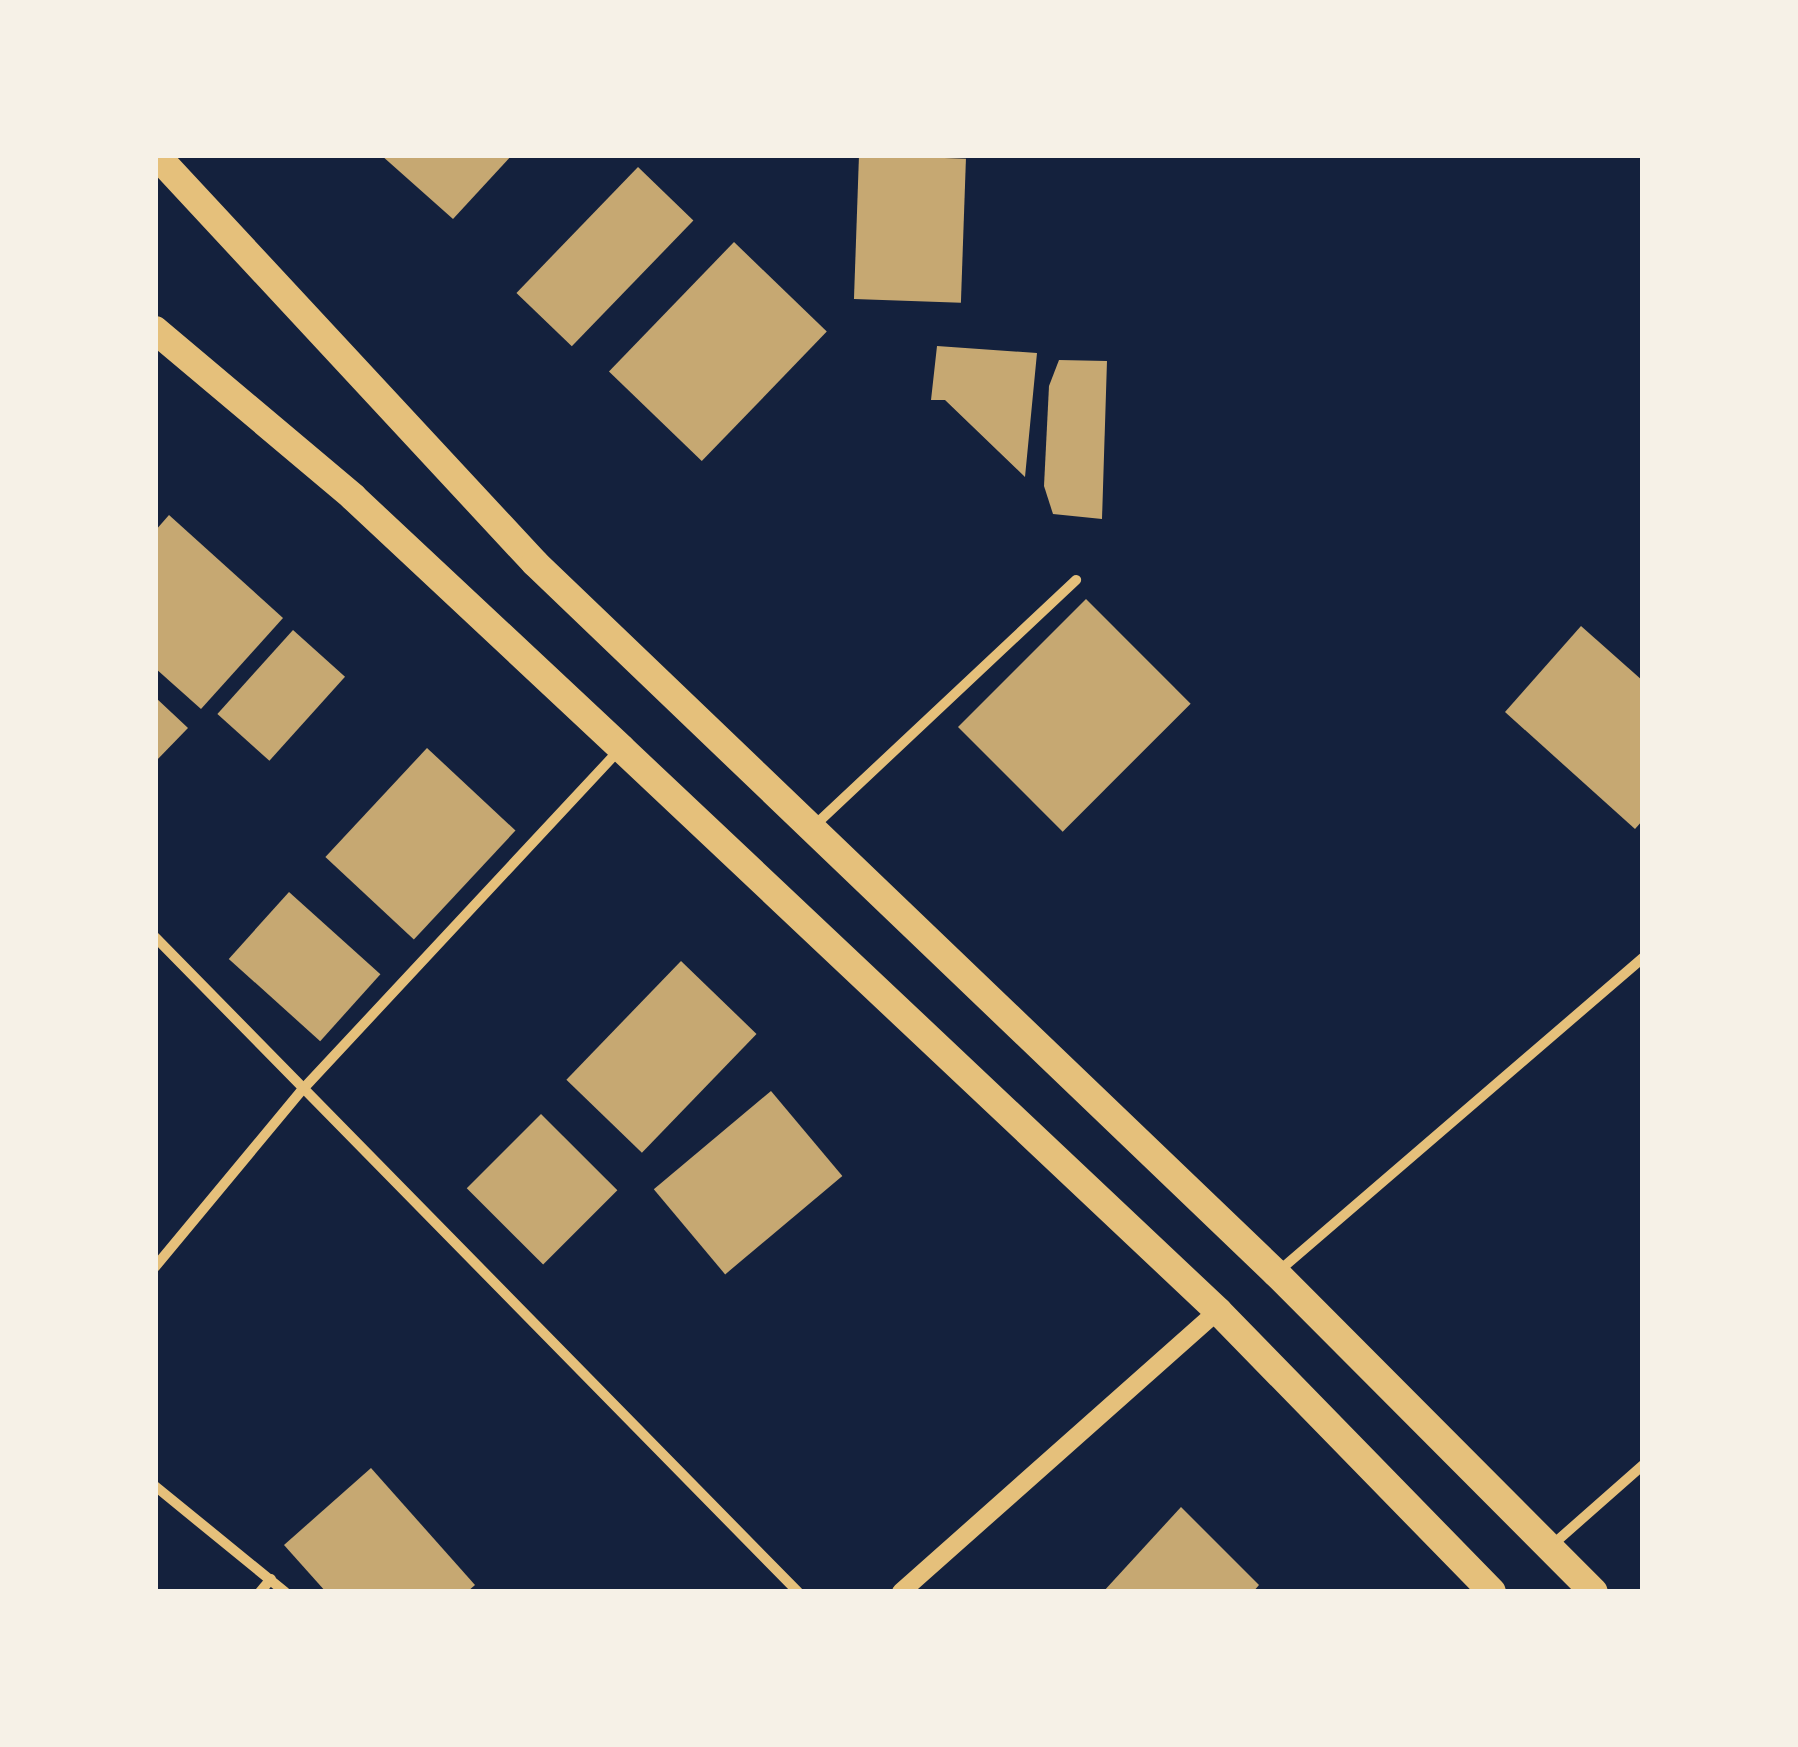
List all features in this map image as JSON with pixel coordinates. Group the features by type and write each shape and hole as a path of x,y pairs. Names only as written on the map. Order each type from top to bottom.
{"highway":[{"path":"156,155 535,562 1276,1274 1594,1592"},
{"path":"155,330 353,497 1218,1311 1492,1592"}],"street":[{"path":"812,828 1076,580"},
{"path":"155,1267 303,1089 621,748"},
{"path":"155,937 798,1592"},
{"path":"1276,1274 1643,958"},
{"path":"901,1592 1218,1311"},
{"path":"1550,1548 1643,1465"},
{"path":"155,1486 285,1592"},
{"path":"260,1592 271,1579"}],"building":[{"path":"381,155 512,155 453,219"},
{"path":"859,155 966,159 961,303 854,299"},
{"path":"638,167 693,220 572,346 516,293"},
{"path":"734,242 827,332 702,461 609,371"},
{"path":"937,346 1037,353 1025,477 945,400 931,400"},
{"path":"1059,360 1107,361 1102,519 1053,514 1044,486 1049,386"},
{"path":"169,515 283,618 201,709 155,668 155,531"},
{"path":"1086,599 1191,704 1063,832 958,727"},
{"path":"1581,626 1643,681 1643,820 1635,829 1505,712"},
{"path":"293,630 345,677 269,761 217,714"},
{"path":"155,697 188,728 155,762"},
{"path":"427,748 515,831 414,939 325,857"},
{"path":"289,892 380,974 320,1041 229,959"},
{"path":"681,961 757,1034 642,1153 566,1080"},
{"path":"771,1091 842,1176 725,1274 654,1189"},
{"path":"541,1114 617,1190 543,1265 467,1188"},
{"path":"371,1468 475,1585 467,1592 326,1592 284,1545"},
{"path":"1181,1507 1259,1585 1253,1592 1103,1592"}]}
